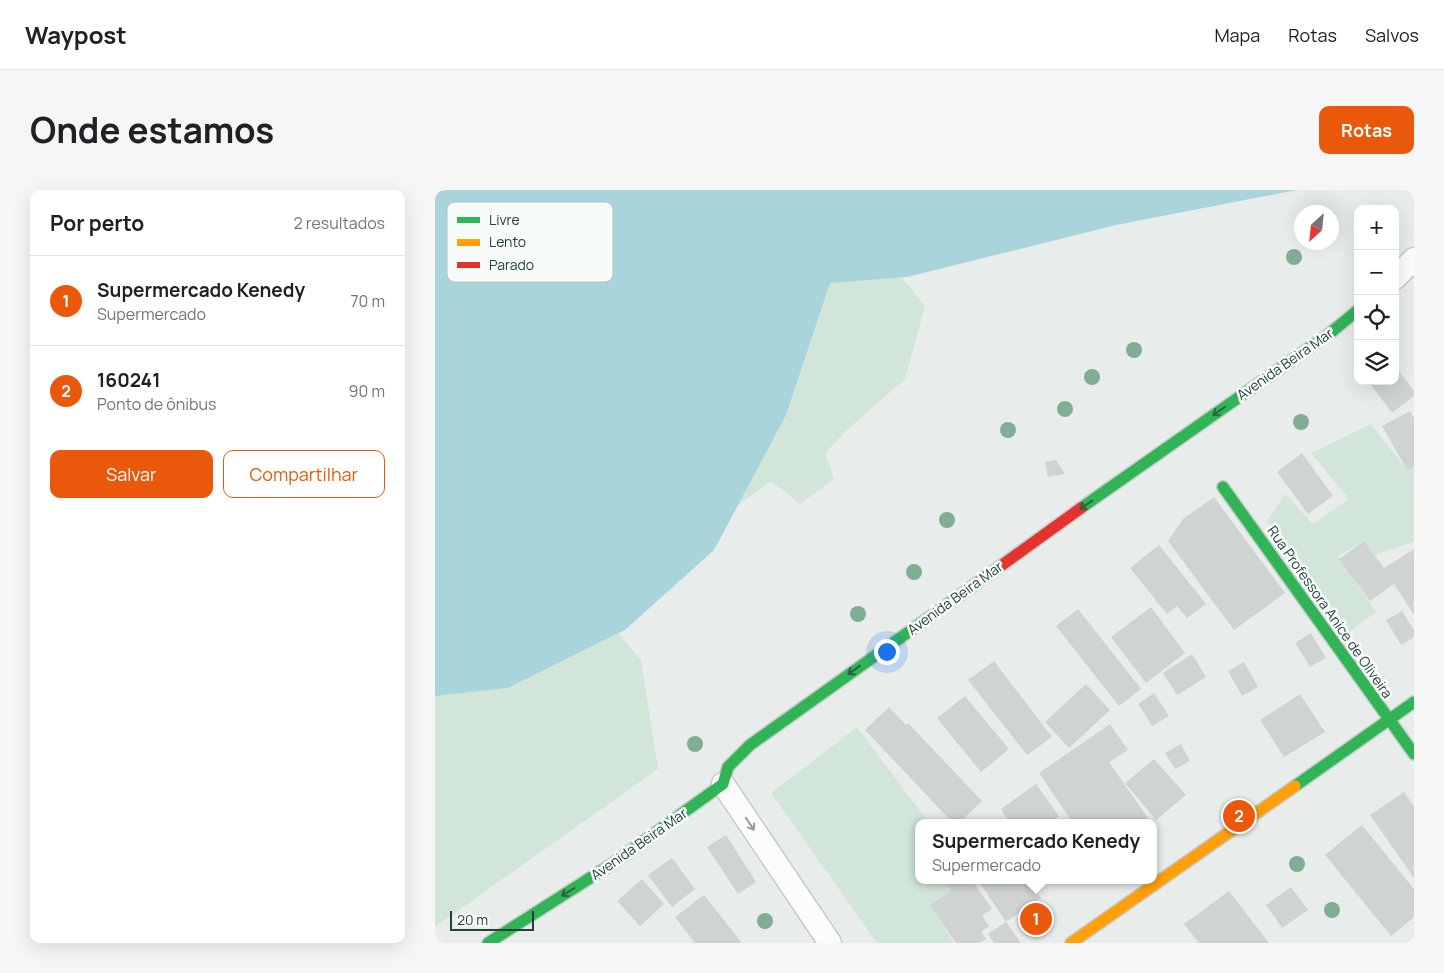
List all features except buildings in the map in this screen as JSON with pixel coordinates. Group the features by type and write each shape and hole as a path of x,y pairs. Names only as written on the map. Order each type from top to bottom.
{"street":[{"path":"1399,274 1414,259"},
{"name":"Avenida Beira Mar","path":"488,943 612,864 723,784 723,774 728,766 749,745 1329,334 1354,313"},
{"name":"Rua Professora Anice de Oliveira","path":"1223,487 1414,754"},
{"path":"1157,883 1414,702"},
{"path":"723,784 830,943"},
{"path":"1071,943 1155,884"}],"green space":[{"path":"772,235 883,254 925,306 905,379 848,429 825,453 834,479 800,504 771,481 689,542"},
{"path":"1371,424 1407,470 1414,467 1414,542 1374,555 1364,541 1338,556 1376,612 1350,631 1267,521 1285,494 1313,524 1349,499 1311,453"},
{"path":"582,590 641,660 658,769 435,927 435,620"},
{"path":"857,727 926,819 915,819 915,884 946,884 951,891 929,905 954,943 877,943 771,793"}],"water":[{"path":"435,190 1297,190 1116,225 907,277 830,283 786,415 714,550 625,630 507,688 435,696"}],"traffic: fast":[{"path":"1081,508 1329,334 1354,313"},
{"path":"1223,487 1414,754"},
{"path":"488,943 612,864 723,784 728,767 750,745 966,591"},
{"path":"1295,786 1414,702"}],"traffic: slow":[{"path":"1157,883 1295,786"},
{"path":"1071,943 1155,884"}],"traffic: jam":[{"path":"966,591 1081,508"}],"place":[{"name":"160241","path":"1239,816"},
{"name":"Supermercado Kenedy","path":"1036,919"}]}
